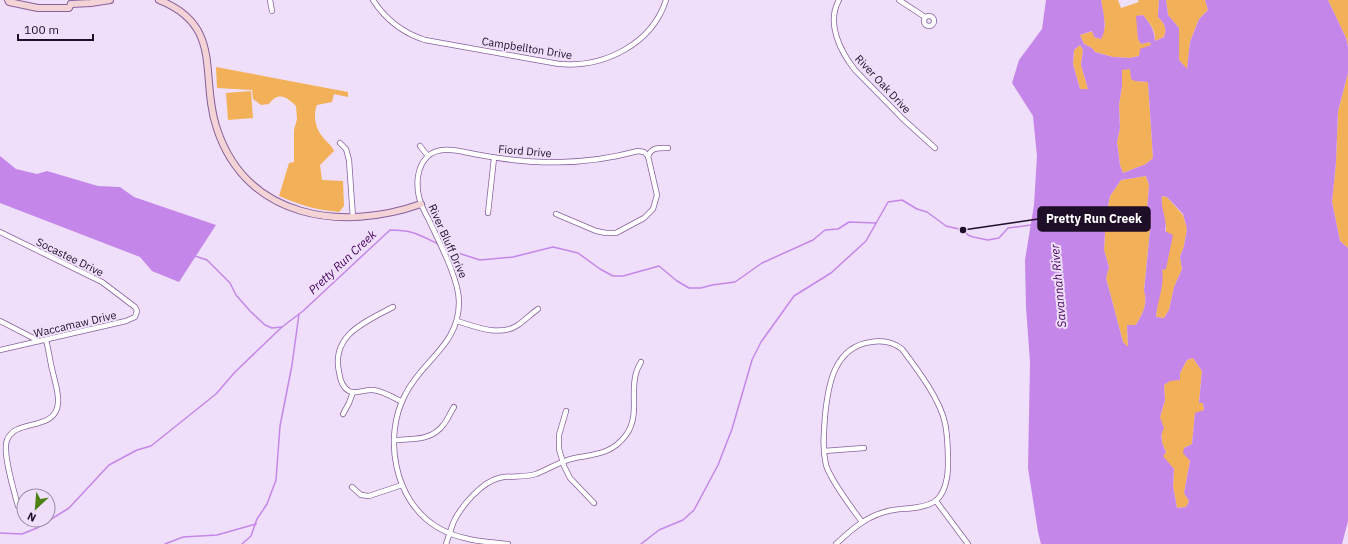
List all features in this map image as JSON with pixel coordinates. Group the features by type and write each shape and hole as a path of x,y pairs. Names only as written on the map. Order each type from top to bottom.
{"street":[{"path":"8,0 9,2 47,8 69,8 70,2 91,3 110,0"},
{"name":"River Bluff Drive","path":"159,0 175,7 185,15 195,27 202,40 208,62 210,98 213,118 226,152 242,174 268,196 310,214 353,218 376,216 401,211 421,204 456,284 459,304 457,321 445,345 414,381 402,402 396,418 394,440 396,467 402,485 410,500 426,519 437,527 458,537 477,541 508,544"},
{"path":"270,0 272,11"},
{"name":"Campbellton Drive","path":"373,0 386,17 399,28 421,39 568,64 591,63 608,58 633,44 653,26 662,11 666,0"},
{"name":"River Oak Drive","path":"839,0 834,10 833,25 841,47 854,70 902,119 935,148"},
{"path":"899,0 925,17"},
{"path":"340,143 346,149 349,160 353,218"},
{"path":"420,146 428,156 423,162 419,173 418,192 421,204"},
{"path":"556,214 596,231 606,233 616,233 644,218 653,209 657,195 648,156 650,151 655,148 668,148"},
{"name":"Fiord Drive","path":"428,156 440,150 453,150 494,158 529,162 570,163 603,159 638,151 644,152 648,156"},
{"path":"488,213 494,158"},
{"name":"Socastee Drive","path":"0,232 102,282 130,303"},
{"name":"Waccamaw Drive","path":"0,350 133,319 137,311 130,303"},
{"path":"392,307 359,325 348,335 340,346 338,356 339,374 344,387 353,392 376,390 402,402"},
{"path":"457,321 492,331 502,331 518,325 538,309"},
{"path":"0,321 38,341"},
{"path":"16,498 8,466 5,447 6,440 10,434 16,430 49,419 55,414 59,402 46,340"},
{"path":"836,544 862,522 884,512 922,506 936,501 943,491 948,476 947,438 941,410 912,363 902,350 894,344 884,341 862,343 848,351 842,358 834,373 828,394 824,436 826,464 831,475 862,522"},
{"path":"446,544 454,522 462,508 488,482 502,477 536,474 563,461 603,453 614,446 627,434 634,419 635,380 640,362"},
{"path":"343,414 353,392"},
{"path":"394,440 418,439 432,435 445,424 454,407"},
{"path":"566,411 559,435 560,449 565,470 570,478 594,503"},
{"path":"824,451 864,448"},
{"path":"352,487 361,495 370,496 402,485"},
{"path":"936,501 968,544"}],"shaded area":[{"path":"1101,0 1118,0 1121,8 1139,2 1138,0 1159,0 1158,17 1165,26 1164,37 1155,41 1154,33 1150,24 1143,15 1137,16 1138,39 1141,44 1150,42 1151,45 1139,56 1130,58 1113,57 1095,52 1092,48 1084,44 1080,35 1093,31 1094,37 1101,39 1105,26"},
{"path":"1166,0 1205,0 1208,10 1199,19 1190,42 1187,70 1179,60 1179,28 1168,15"},
{"path":"1328,0 1348,0 1348,47 1346,38"},
{"path":"1080,45 1083,50 1081,65 1088,89 1080,89 1073,64 1074,50"},
{"path":"216,67 348,92 348,97 334,94 332,102 317,105 315,113 315,121 320,133 334,151 320,165 322,180 343,181 344,206 339,212 308,207 279,196 289,163 294,162 294,130 297,119 296,106 286,98 282,97 272,100 269,104 261,105 253,99 252,90 217,88"},
{"path":"1122,69 1131,69 1135,81 1148,82 1153,158 1146,164 1123,173 1120,165 1117,142 1120,128 1119,105 1122,86"},
{"path":"1348,73 1348,248 1340,241 1332,202 1336,162 1338,111"},
{"path":"251,91 253,118 228,120 226,93"},
{"path":"1146,176 1149,185 1147,210 1151,220 1144,290 1145,304 1143,312 1136,325 1127,325 1128,348 1123,342 1106,278 1109,267 1104,250 1106,215 1110,196 1121,180"},
{"path":"1162,196 1167,197 1183,215 1187,229 1184,246 1180,257 1182,269 1174,287 1169,310 1164,318 1156,317 1166,227 1161,204"},
{"path":"1193,358 1202,371 1199,403 1203,403 1204,410 1195,414 1192,444 1184,448 1190,461 1184,493 1189,501 1186,507 1177,508 1173,486 1174,469 1162,456 1166,452 1162,443 1160,417 1165,400 1164,385 1180,373 1187,360"}],"water":[{"name":"Savannah River","path":"1046,0 1101,0 1104,20 1103,35 1101,39 1094,37 1092,31 1080,35 1084,44 1092,48 1095,52 1113,57 1130,58 1139,56 1140,49 1151,45 1150,42 1141,44 1138,39 1136,16 1143,15 1146,18 1153,30 1155,41 1164,37 1165,26 1158,17 1159,0 1166,0 1168,15 1179,28 1179,60 1187,69 1190,42 1199,19 1208,10 1205,0 1328,0 1346,38 1348,47 1348,73 1338,111 1336,162 1332,202 1340,241 1348,248 1348,521 1342,544 1041,544 1028,468 1030,362 1026,307 1025,260 1034,205 1037,156 1033,116 1012,83 1019,60 1042,29","holes":["1080,45 1083,50 1081,65 1088,89 1080,89 1073,64 1074,50","1130,69 1131,79 1135,81 1148,82 1153,158 1146,164 1123,173 1120,165 1117,142 1120,128 1119,105 1122,86 1122,70","1146,176 1149,185 1147,210 1151,220 1144,291 1145,304 1143,312 1136,325 1127,325 1128,347 1123,342 1106,278 1109,267 1104,250 1106,215 1110,196 1121,180","1162,196 1167,197 1183,214 1187,229 1184,246 1180,257 1182,269 1174,287 1169,310 1164,318 1156,317 1162,288 1162,270 1166,269 1173,235 1165,231 1166,223","1193,358 1202,371 1199,403 1203,403 1204,410 1195,413 1192,444 1184,448 1183,453 1190,461 1184,493 1189,501 1186,507 1177,508 1173,486 1174,469 1163,456 1166,452 1162,440 1162,431 1164,428 1160,417 1165,400 1164,385 1170,381 1180,380 1180,373 1187,360"]},
{"path":"0,156 16,169 37,174 47,171 98,186 120,187 134,197 216,225 179,282 152,271 140,257 0,203"}],"waterway":[{"path":"641,544 659,530 683,520 694,510 718,465 732,429 752,360 761,342 794,296 831,273 866,241 888,202 902,200 917,209 927,212 946,226 963,230 968,235 973,237 988,240 999,238 1008,228 1031,225"},
{"name":"Pretty Run Creek","path":"443,246 455,252 480,260 513,257 553,247 578,253 600,269 613,276 623,276 659,266 677,281 689,288 701,288 735,282 762,263 813,240 825,230 838,229 849,222 876,223"},
{"name":"Pretty Run Creek","path":"195,256 207,260 230,283 236,295 250,311 265,325 272,328 282,327 303,311 390,230 415,233 438,244"},
{"path":"242,544 251,536 257,519 267,504 276,480 280,426 292,365 299,314"},
{"path":"0,533 22,534 37,528 69,508 109,465 137,450 151,446 216,394 235,372 282,327"},
{"path":"165,544 183,537 217,535 256,524"}],"place":[{"name":"Pretty Run Creek","path":"963,230"}]}
